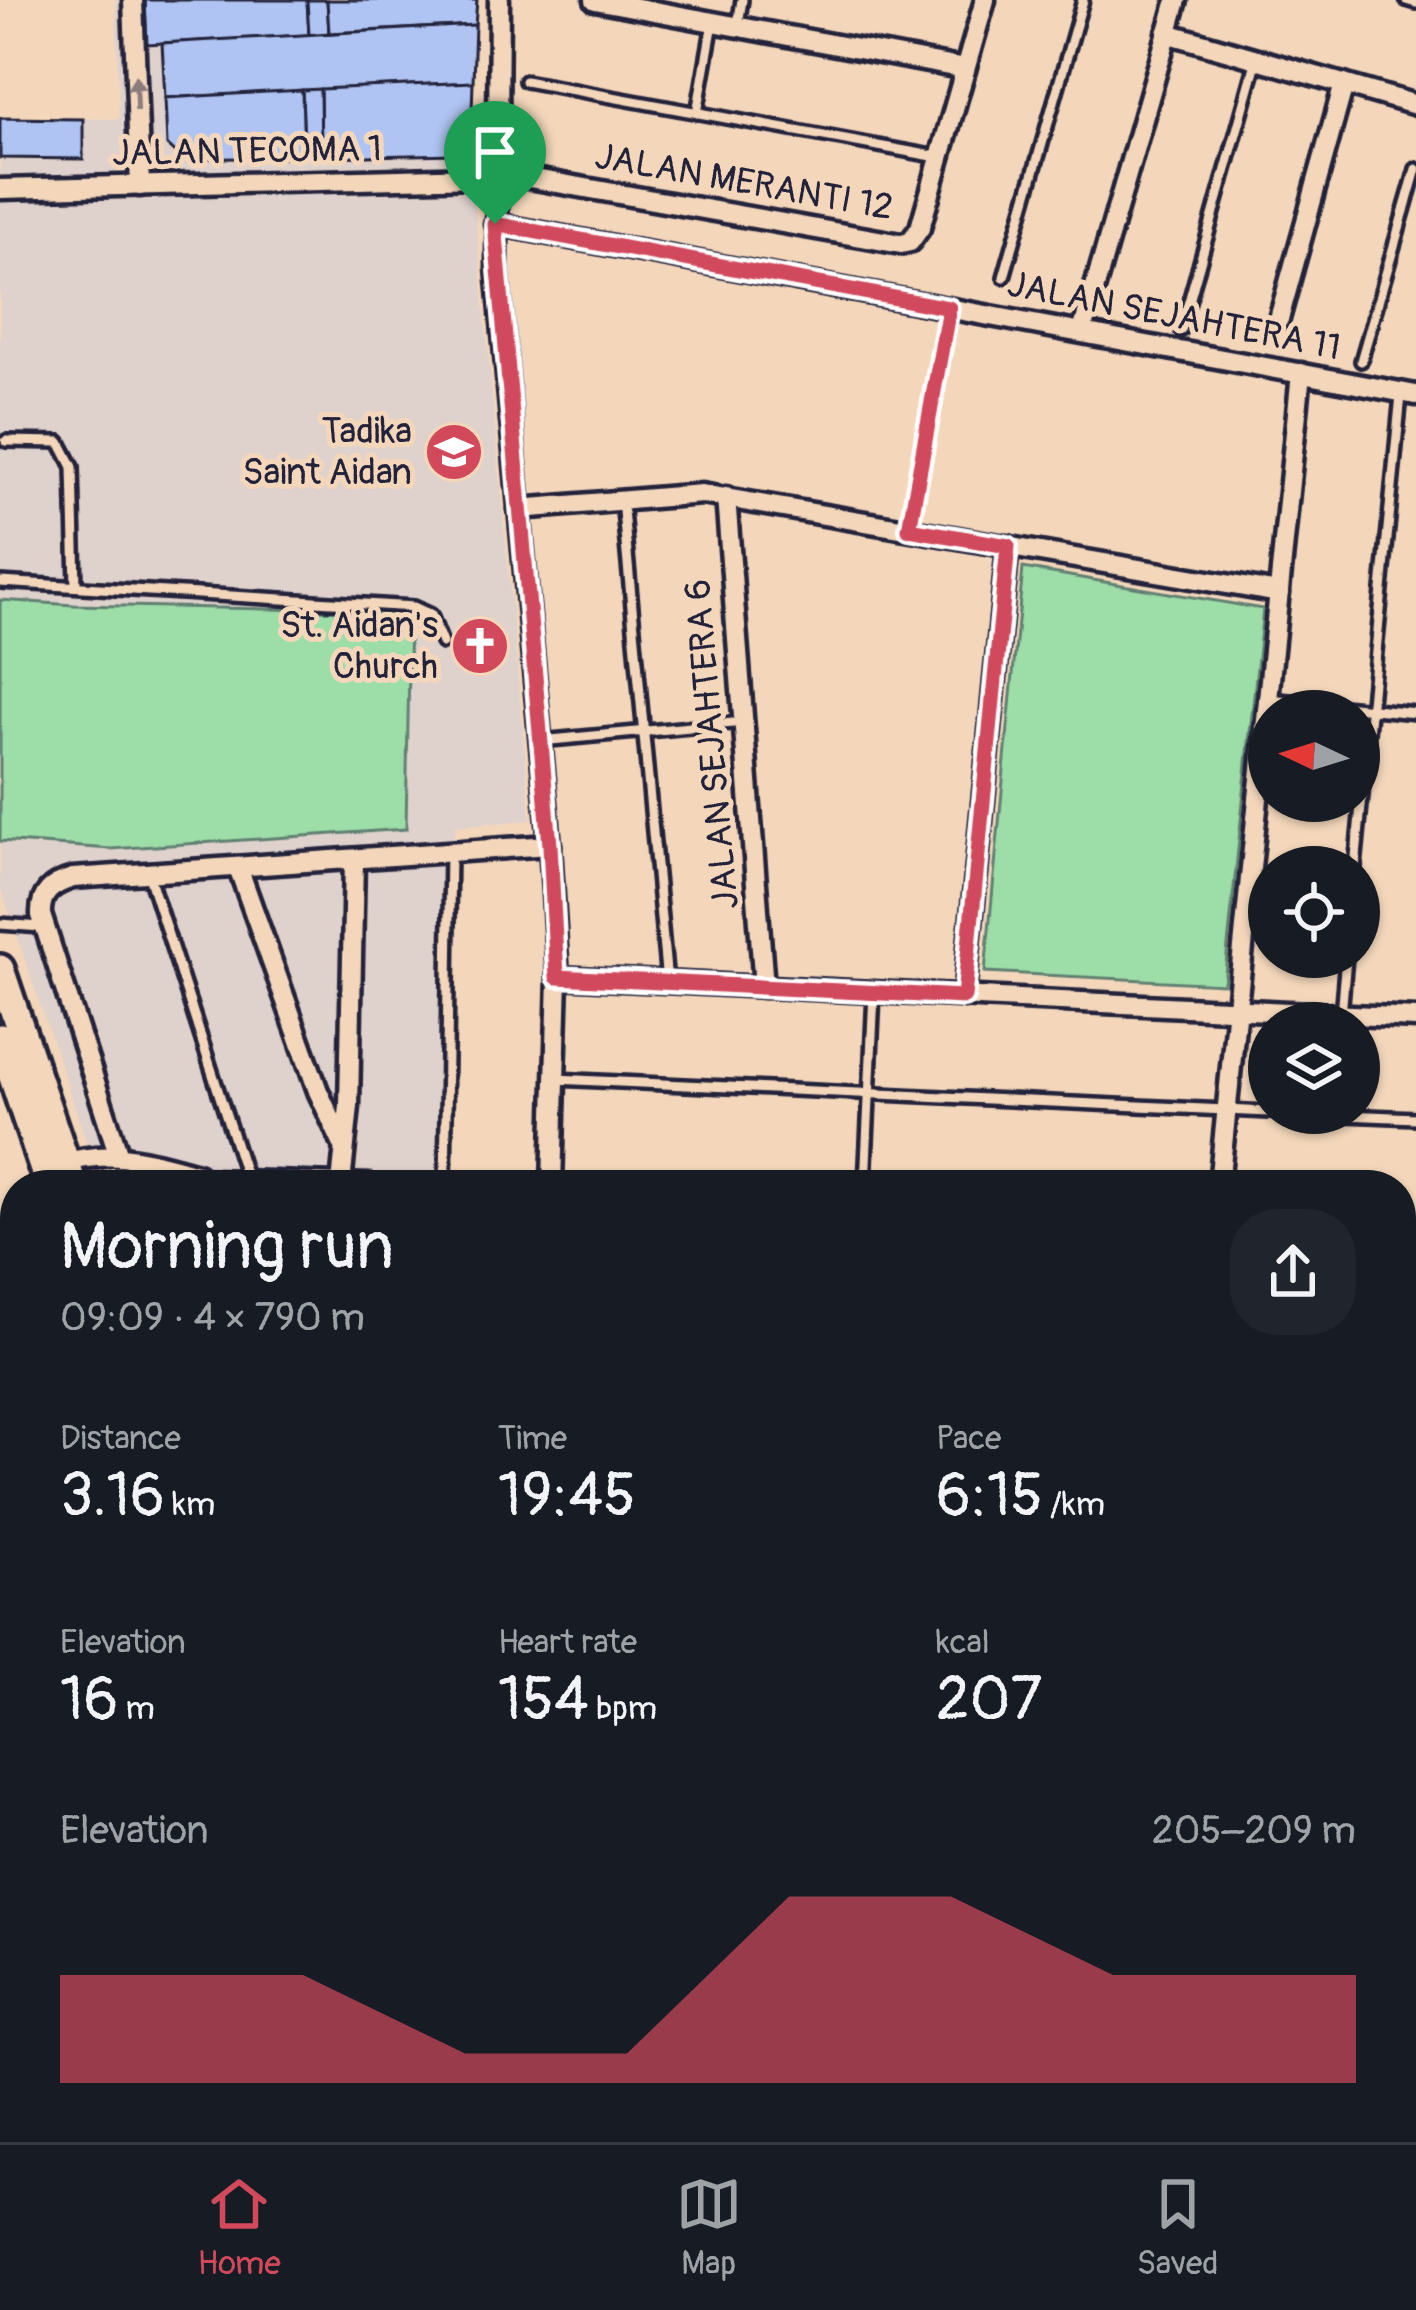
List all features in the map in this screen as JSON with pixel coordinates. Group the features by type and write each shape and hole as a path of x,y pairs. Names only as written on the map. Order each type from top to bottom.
{"main road":[{"path":"0,969 59,1170"},
{"path":"0,1038 58,1170"}],"street":[{"path":"133,0 140,186"},
{"path":"499,0 495,224 550,845 557,977 552,1170"},
{"path":"595,0 965,69"},
{"path":"940,157 985,0"},
{"path":"1082,332 1177,0"},
{"path":"1167,32 1416,105"},
{"path":"1279,319 1344,84"},
{"name":"JALAN MERANTI 12","path":"496,179 518,176 891,244 910,242 920,228 940,157"},
{"name":"JALAN TECOMA 1","path":"0,189 496,179"},
{"name":"JALAN SEJAHTERA 11","path":"495,224 1409,393"},
{"path":"1269,690 1301,373"},
{"path":"519,509 678,494 726,497 1279,593"},
{"name":"JALAN SEJAHTERA 6","path":"726,497 764,987"},
{"path":"964,997 1008,546"},
{"path":"1221,1170 1256,822"},
{"path":"119,1156 40,915 44,894 73,878 550,845"},
{"path":"342,1170 349,1106 354,859"},
{"path":"238,867 318,1091 343,1144"},
{"path":"557,977 1248,1011"},
{"path":"1380,1017 1416,1018"},
{"path":"70,1170 88,1155 119,1156 179,1170"}],"lane":[{"path":"737,26 742,0"},
{"path":"1004,278 1083,0"},
{"path":"1406,0 1416,3"},
{"path":"697,112 713,22"},
{"path":"1181,330 1257,59"},
{"path":"525,81 940,157"},
{"path":"1361,361 1416,169"},
{"path":"909,529 949,308"},
{"path":"1373,690 1409,393"},
{"path":"6,442 60,442 73,467 76,586"},
{"path":"622,500 667,982"},
{"path":"0,582 414,607 431,614 442,643"},
{"path":"1380,710 1416,713"},
{"path":"540,741 744,722"},
{"path":"445,1170 449,852"},
{"path":"148,873 245,1170"},
{"path":"0,924 44,927"},
{"path":"866,1170 874,992"},
{"path":"555,1079 1248,1111"},
{"path":"1380,1116 1416,1118"}],"shaded area":[{"path":"116,0 477,0 471,142 475,207 531,820 455,826 450,1170 93,1170 0,886 0,118 119,119"}],"green space":[{"path":"1023,568 1263,609 1255,690 1248,690 1248,753 1224,984 985,972"},
{"path":"0,600 410,612 406,829 111,849 0,841"}],"building":[{"path":"145,0 307,0 309,35 147,44"},
{"path":"307,0 327,0 329,33 309,35"},
{"path":"327,0 477,0 475,25 329,33"},
{"path":"475,25 473,82 165,98 162,43"},
{"path":"473,82 471,142 456,154 321,157 320,89"},
{"path":"320,89 321,157 304,157 302,90"},
{"path":"302,90 304,157 182,159 167,145 165,98"},
{"path":"0,118 83,119 83,159 0,158"}],"place":[{"name":"Tadika Saint Aidan","path":"454,452"},
{"name":"St. Aidan's Church","path":"480,646"}],"route":[{"path":"495,224 949,308 909,529 1008,546 964,997 557,977 550,845 495,224"}]}
